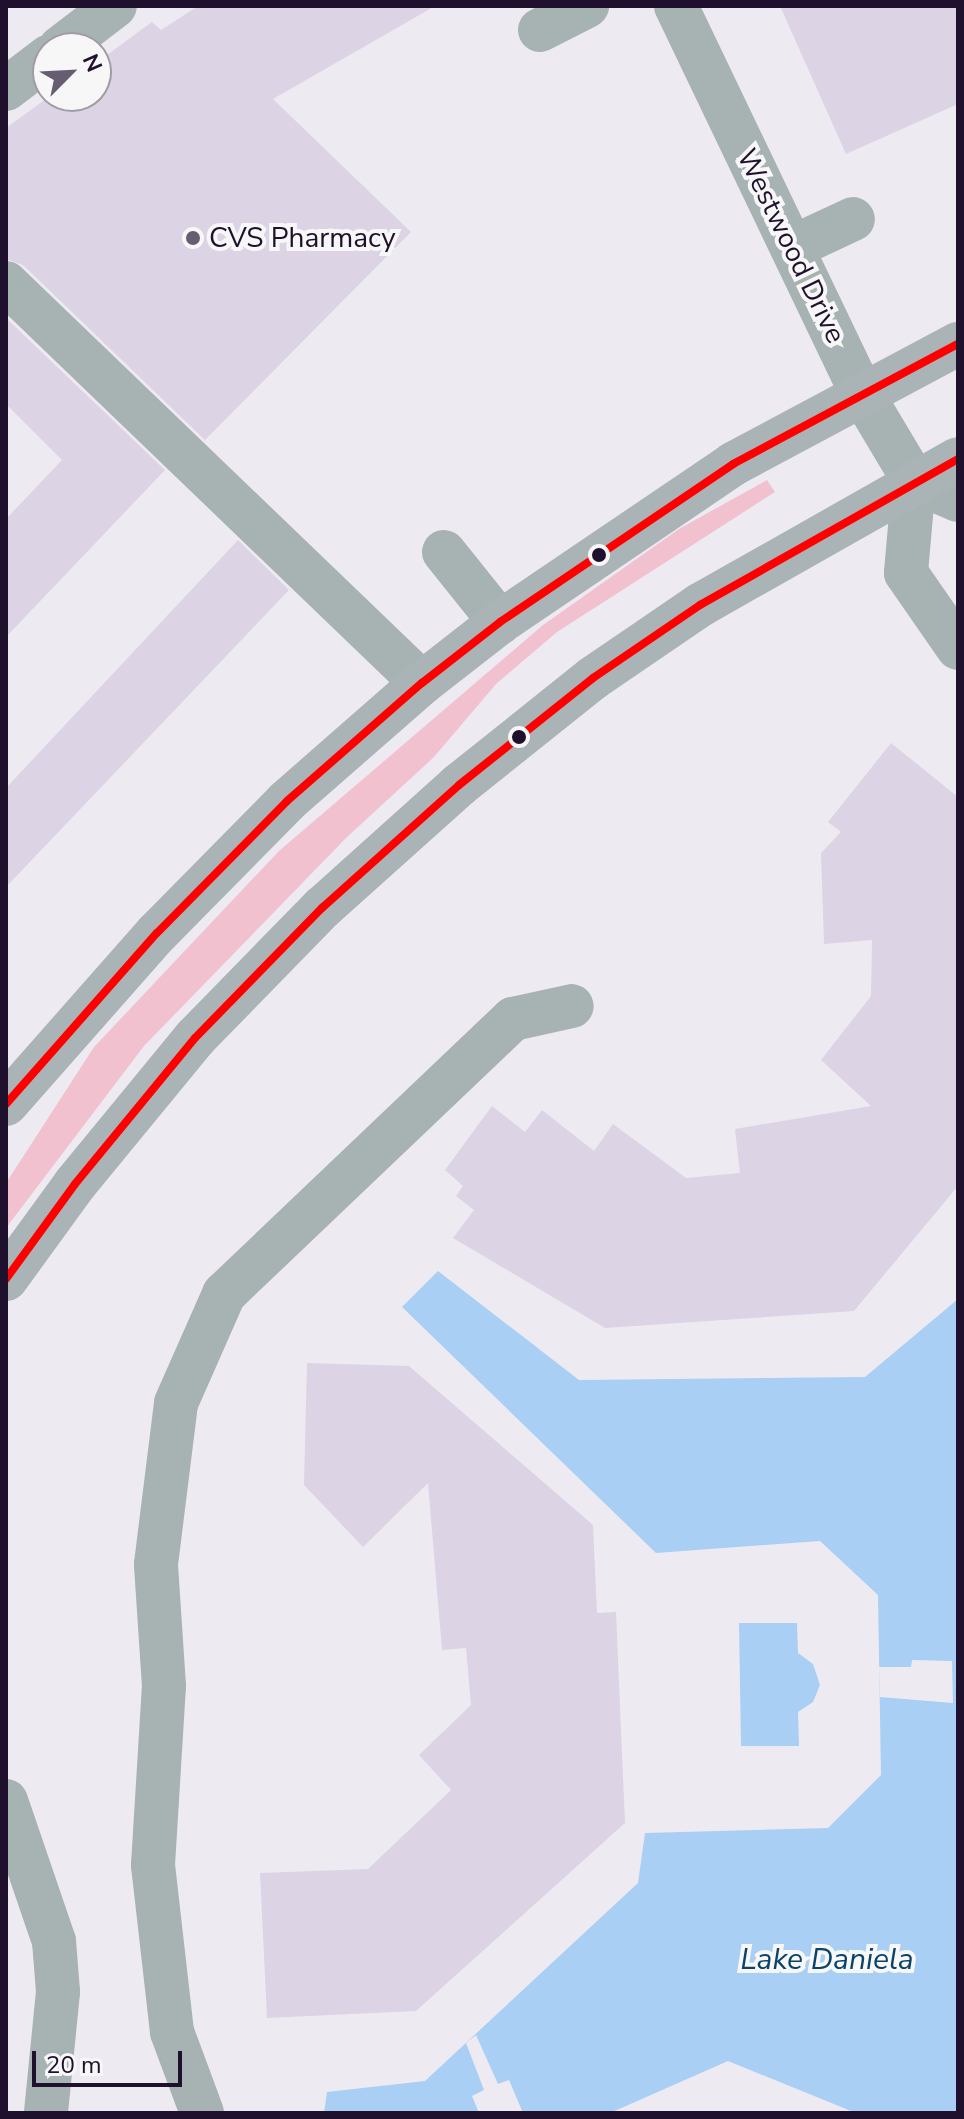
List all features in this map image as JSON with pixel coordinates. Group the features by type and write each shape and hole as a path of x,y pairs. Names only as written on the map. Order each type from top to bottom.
{"main road":[{"path":"7,1102 157,933 265,823 422,683 500,622 649,517 861,392 958,344"},
{"path":"6,1279 75,1184 195,1038 322,908 459,785 593,678 700,605 914,481 958,459"}],"street":[{"path":"81,32 115,6"},
{"name":"Westwood Drive","path":"676,6 861,392 914,481"},
{"path":"6,89 32,69"},
{"path":"793,247 853,219"},
{"path":"6,283 422,683"},
{"path":"958,500 914,481 906,573 958,648"},
{"path":"444,552 500,622"},
{"path":"202,2113 172,2032 153,1865 164,1686 156,1564 176,1403 224,1294 513,1019 572,1006"},
{"path":"8,1816 54,1941 58,1992 46,2113"}],"shaded area":[{"path":"767,480 775,492 557,632 496,684 434,757 346,838 144,1046 6,1228 6,1183 94,1047 279,851 543,625 679,529"}],"water":[{"name":"Lake Daniela","path":"438,1271 579,1380 865,1377 958,1299 958,2113 856,2113 728,2061 610,2113 324,2113 327,2092 425,2081 638,1883 645,1833 828,1828 881,1775 878,1595 820,1541 656,1553 402,1307"},
{"path":"739,1623 797,1623 798,1653 813,1664 820,1685 813,1702 798,1712 799,1746 741,1746"}],"pier":[{"path":"912,1660 952,1661 953,1703 880,1697 879,1667 911,1667"},
{"path":"476,2035 498,2084 509,2080 523,2113 479,2113 472,2096 484,2090 466,2043"}],"building":[{"path":"198,6 435,6 273,99 411,232 205,440 23,265 6,259 6,128 32,109 32,112 112,112 112,51 152,22 161,30"},
{"path":"780,6 958,6 958,104 846,154"},
{"path":"6,318 165,470 6,637 6,519 62,460 6,404"},
{"path":"238,540 289,590 6,887 6,788"},
{"path":"891,743 958,797 958,1186 854,1311 605,1328 453,1238 474,1210 456,1196 463,1186 445,1170 492,1106 525,1132 542,1110 594,1151 613,1124 686,1178 740,1173 735,1129 871,1106 821,1060 871,996 872,940 824,944 821,853 841,832 828,822"},
{"path":"307,1363 409,1366 593,1525 597,1613 616,1612 625,1823 416,2011 267,2018 260,1873 368,1869 451,1790 419,1755 471,1705 466,1648 442,1650 428,1483 363,1547 304,1485"}],"transit line":[{"path":"6,1104 157,933 287,801 422,683 500,622 733,464 958,344"},
{"path":"6,1279 75,1184 195,1038 322,908 459,785 593,678 700,605 958,459"}],"place":[{"name":"CVS Pharmacy","path":"193,238"}]}
